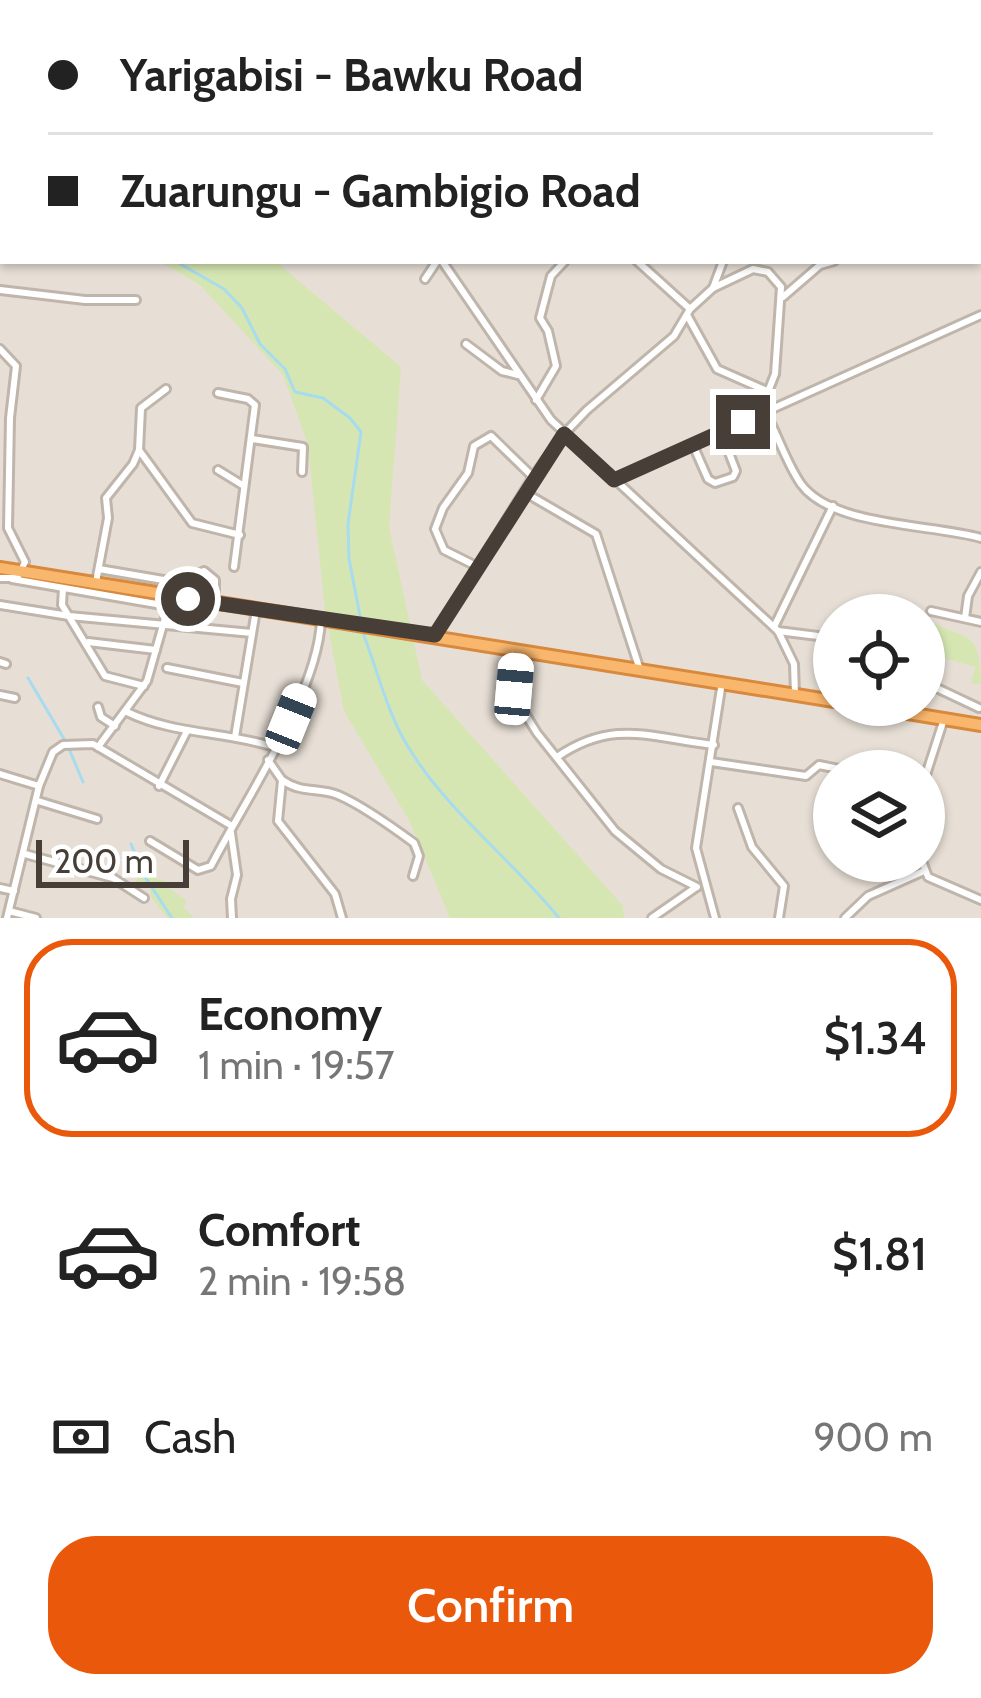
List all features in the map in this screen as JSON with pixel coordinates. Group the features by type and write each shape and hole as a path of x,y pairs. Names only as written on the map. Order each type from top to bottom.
{"highway":[{"path":"0,568 65,583 98,575 170,601 215,602 435,635 813,698"},
{"path":"945,716 981,725"}],"street":[{"path":"425,279 438,264"},
{"path":"442,264 564,434 776,629 794,664 795,695"},
{"path":"536,400 555,370 548,331 540,318 551,275 562,264"},
{"path":"640,264 689,312 717,369 768,391"},
{"path":"712,288 719,264"},
{"path":"783,297 824,264"},
{"path":"435,635 564,434 610,388 674,336 712,288 759,269 774,277 783,297 775,377 763,405 804,488 833,506 981,538"},
{"path":"2,292 136,300"},
{"path":"614,480 981,315"},
{"path":"466,344 502,370 519,376"},
{"path":"0,349 16,366 8,528 25,558 18,575 0,578"},
{"path":"166,389 142,404 139,450 106,498 108,518 98,575 188,581 198,573 211,574 215,602"},
{"path":"218,393 252,401 252,440 234,567"},
{"path":"693,445 708,478 715,483 724,481 736,471 721,432"},
{"path":"476,566 444,550 435,529 466,478 474,446 494,437 533,477"},
{"path":"252,440 303,447 302,472"},
{"path":"139,450 192,523 240,536"},
{"path":"0,453 10,454"},
{"path":"218,470 244,486"},
{"path":"524,492 596,535 640,669"},
{"path":"776,629 833,506"},
{"path":"965,618 968,596 981,572"},
{"path":"188,581 188,599"},
{"path":"98,748 144,686 170,601 65,583 61,600 105,676 144,686"},
{"path":"0,605 252,633"},
{"path":"235,736 256,610"},
{"path":"945,614 981,622"},
{"path":"149,842 207,871 302,691 321,620"},
{"path":"776,629 813,635"},
{"path":"88,642 156,650"},
{"path":"518,648 516,699 556,757 627,843 661,869 700,885"},
{"path":"167,668 243,683"},
{"path":"715,918 700,885 696,848 722,682"},
{"path":"945,692 979,708"},
{"path":"0,694 15,698"},
{"path":"98,707 100,717 116,726"},
{"path":"127,712 148,722 274,747"},
{"path":"159,786 187,731"},
{"path":"556,757 581,740 614,733 714,746"},
{"path":"36,918 8,914 39,786 57,748 79,742 98,748 231,828"},
{"path":"268,760 295,789 340,796 415,843 419,856 413,876"},
{"path":"711,762 806,776 813,770"},
{"path":"0,774 39,786"},
{"path":"282,780 278,821 335,894 342,918"},
{"path":"36,800 98,819"},
{"path":"738,808 752,848 784,886 779,918"},
{"path":"231,828 237,875 232,918"},
{"path":"24,854 113,878 144,898"},
{"path":"845,918 868,896 899,882"},
{"path":"937,882 981,900"},
{"path":"652,918 700,885"},
{"path":"0,888 14,891"}],"shaded area":[{"path":"0,264 981,264 981,918 0,918"}],"green space":[{"path":"164,264 279,264 401,367 389,527 422,680 623,906 624,918 450,918 410,822 344,711 325,611 308,445 283,375 200,285"},
{"path":"945,628 973,643 981,685 971,683 975,667 945,658"},
{"path":"142,868 164,879 167,887 186,900 184,908 194,918 167,918 150,888 135,883"}],"waterway":[{"path":"180,264 224,289 242,308 260,344 285,369 295,392 323,398 361,432 348,524 360,616"},
{"path":"363,633 394,719 423,769 559,918"},
{"path":"28,678 67,744 83,782"},
{"path":"131,844 145,877 172,918"}],"route":[{"path":"188,599 435,635 564,434 614,480 743,422"}]}
